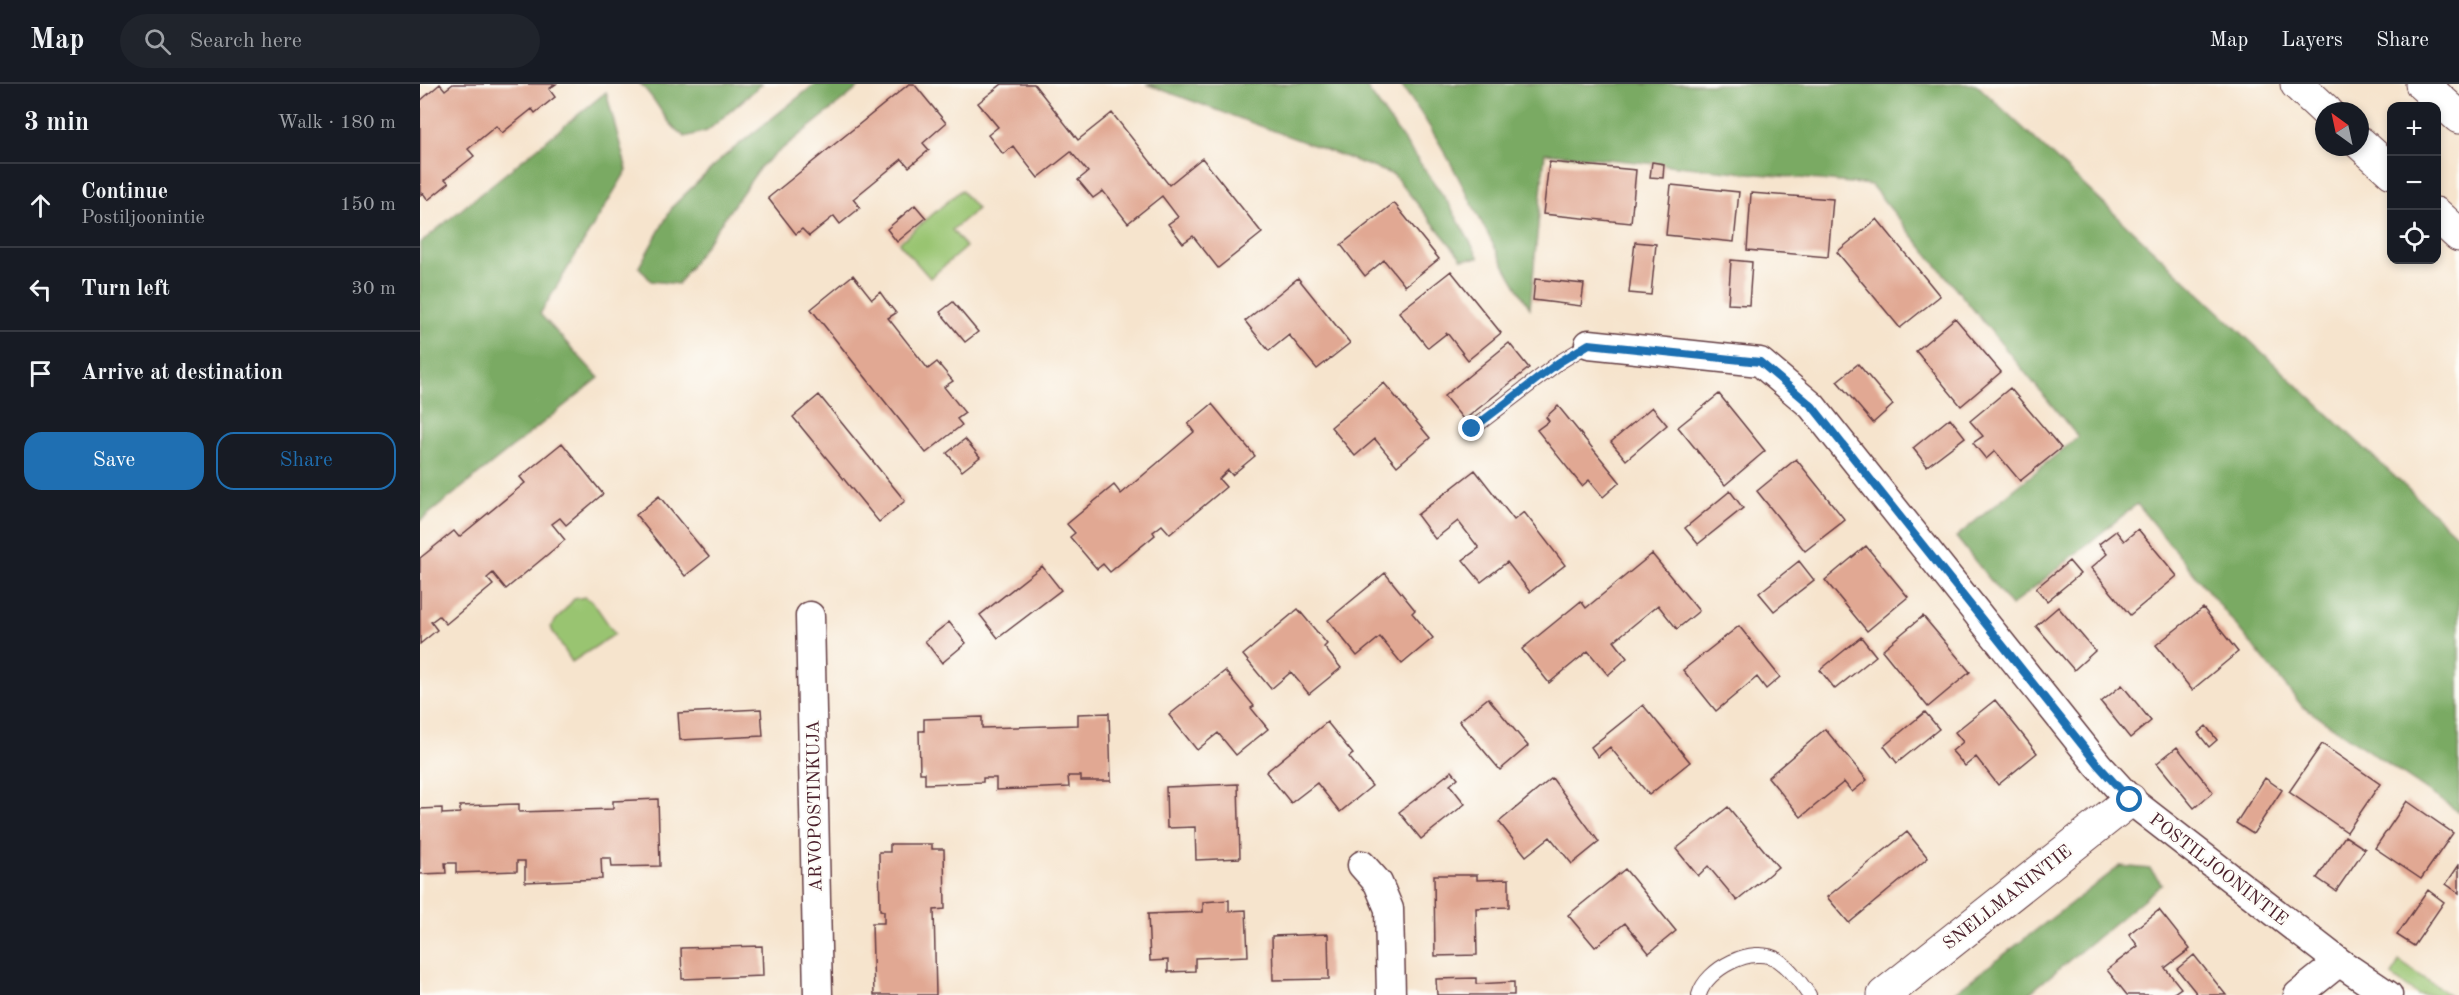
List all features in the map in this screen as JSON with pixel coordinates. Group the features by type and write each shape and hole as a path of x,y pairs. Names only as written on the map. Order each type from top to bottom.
{"main road":[{"path":"2297,84 2316,102"},
{"path":"2422,84 2459,117"},
{"path":"2369,151 2387,168"},
{"path":"2441,219 2459,235"},
{"name":"SNELLMANINTIE","path":"1884,995 2130,800"}],"street":[{"name":"POSTILJOONINTIE","path":"1589,344 1760,362 1812,406 2098,765 2130,800 2339,962 2388,995"},
{"name":"ARVOPOSTINKUJA","path":"810,616 818,995"},
{"path":"1362,865 1378,883 1389,909 1391,995"},
{"path":"2298,995 2339,962"}],"lane":[{"path":"1472,429 1558,363 1589,344"},
{"path":"1699,995 1701,987 1715,973 1751,955 1776,958 1795,974 1809,995"}],"green space":[{"path":"640,84 762,84 707,131 685,137 671,125"},
{"path":"815,84 863,84 761,166 678,284 651,281 639,267 673,206 722,158"},
{"path":"1146,84 1364,84 1449,204 1479,258 1462,259 1394,175"},
{"path":"1400,84 1976,84 2459,537 2459,812 2302,706 2137,504 2011,606 1956,537 2078,437 1871,185 1545,153 1530,308 1436,138"},
{"path":"606,92 627,170 540,314 599,378 420,521 420,243"},
{"path":"961,190 977,209 952,230 966,247 930,278 899,243"},
{"path":"585,597 593,602 615,634 572,662 550,627 574,599"},
{"path":"2120,866 2150,869 2162,884 2027,995 1951,995"},
{"path":"2399,961 2449,995 2418,995 2392,976"}],"building":[{"path":"440,84 445,90 453,84 556,84 549,89 555,97 535,113 532,109 502,133 496,126 468,149 474,156 445,179 449,183 428,200 423,193 420,195 420,101"},
{"path":"909,84 914,84 946,123 923,143 929,150 909,167 902,159 853,199 860,208 840,224 834,216 809,236 802,229 796,234 768,198"},
{"path":"1002,84 1034,84 1078,140 1112,113 1169,185 1202,158 1262,233 1218,268 1193,236 1183,243 1168,224 1178,217 1162,196 1128,223 1103,191 1093,198 1078,180 1088,172 1071,152 1038,178 1013,146 1003,154 988,135 998,127 978,103"},
{"path":"1549,162 1636,170 1631,223 1543,214"},
{"path":"1652,162 1664,164 1663,178 1650,177"},
{"path":"1671,185 1739,192 1734,242 1666,235"},
{"path":"1751,193 1833,199 1828,257 1747,250"},
{"path":"1394,203 1439,259 1405,286 1384,260 1365,276 1341,245"},
{"path":"915,205 926,218 897,242 887,229"},
{"path":"1877,219 1940,296 1900,328 1837,252"},
{"path":"1635,242 1656,244 1651,295 1629,293"},
{"path":"1731,260 1752,262 1749,305 1728,304"},
{"path":"1451,271 1501,333 1468,360 1447,333 1428,348 1399,312"},
{"path":"853,275 872,299 880,292 896,313 888,318 928,369 937,362 953,381 944,387 965,413 957,419 962,425 926,453 811,309"},
{"path":"1298,278 1350,343 1317,369 1289,335 1269,351 1245,321"},
{"path":"1535,279 1584,284 1581,306 1533,300"},
{"path":"953,302 978,332 965,342 940,312"},
{"path":"1955,318 2001,372 1961,406 1916,351"},
{"path":"1509,343 1529,368 1464,420 1444,396"},
{"path":"1858,364 1893,405 1873,423 1837,381"},
{"path":"1384,383 1430,438 1397,466 1375,439 1355,456 1331,427"},
{"path":"2010,388 2061,448 2020,481 1995,451 1986,459 1973,443 1983,436 1970,421"},
{"path":"1719,394 1765,451 1725,485 1678,427"},
{"path":"819,395 905,501 879,522 793,417"},
{"path":"1212,404 1255,456 1232,475 1228,470 1219,479 1226,487 1170,534 1162,525 1153,532 1155,535 1110,572 1103,564 1097,569 1070,537 1075,533 1067,524 1114,485 1121,494 1194,432 1188,424"},
{"path":"1558,406 1620,482 1603,497 1589,480 1582,486 1537,430 1549,421 1546,417"},
{"path":"1652,407 1667,425 1626,460 1611,442"},
{"path":"1950,418 1965,437 1927,466 1913,448"},
{"path":"965,439 980,457 962,471 947,453"},
{"path":"562,443 603,494 566,525 560,518 552,524 565,540 506,589 493,573 487,578 493,585 446,624 439,616 431,622 437,630 420,644 420,558 454,531 459,537 525,483 520,477"},
{"path":"1796,459 1845,520 1805,551 1757,491"},
{"path":"1475,470 1514,520 1524,512 1565,565 1530,592 1507,562 1481,582 1463,560 1479,548 1458,521 1435,539 1417,515"},
{"path":"1730,491 1743,508 1698,544 1685,528"},
{"path":"659,496 709,557 685,576 636,515"},
{"path":"2138,529 2177,576 2130,615 2091,568 2107,554 2099,544 2116,531 2124,541"},
{"path":"1866,546 1908,597 1867,631 1825,580"},
{"path":"1652,554 1699,611 1677,629 1658,605 1614,641 1627,658 1608,675 1588,651 1549,683 1522,649 1581,601 1586,608"},
{"path":"1799,561 1814,580 1774,611 1759,593"},
{"path":"2069,561 2080,574 2047,601 2036,588"},
{"path":"1042,566 1061,590 998,638 980,615"},
{"path":"1385,573 1415,610 1412,613 1433,638 1402,664 1380,637 1357,656 1328,620"},
{"path":"2058,607 2095,651 2074,670 2036,626"},
{"path":"2203,608 2238,652 2192,690 2156,645"},
{"path":"1298,609 1327,644 1324,647 1341,668 1309,694 1291,672 1271,689 1243,655"},
{"path":"1923,616 1970,672 1928,707 1882,650"},
{"path":"949,622 966,643 942,663 925,641"},
{"path":"1739,626 1780,677 1766,689 1757,677 1716,711 1683,670"},
{"path":"1861,637 1876,656 1835,689 1820,670"},
{"path":"1225,671 1254,706 1251,708 1268,729 1236,755 1218,733 1197,750 1169,715"},
{"path":"2122,685 2151,721 2130,738 2101,702"},
{"path":"1488,698 1528,746 1500,770 1459,721"},
{"path":"1995,700 2037,753 1998,785 1976,757 1965,766 1952,751 1963,742 1955,732"},
{"path":"1643,705 1690,762 1649,795 1610,747 1598,757 1591,747"},
{"path":"761,709 763,736 680,740 678,713"},
{"path":"1925,712 1939,729 1897,763 1884,746"},
{"path":"1109,713 1111,781 1081,781 1081,776 1068,776 1069,787 996,790 996,778 983,778 983,782 925,784 925,773 920,773 919,731 924,731 924,719 982,717 982,728 1078,725 1078,714"},
{"path":"1327,722 1353,754 1349,757 1372,786 1340,812 1317,783 1291,803 1266,772"},
{"path":"2206,726 2217,740 2209,747 2198,733"},
{"path":"1825,729 1867,780 1852,792 1844,782 1801,817 1768,777"},
{"path":"2322,744 2380,784 2347,832 2289,792"},
{"path":"2177,747 2213,792 2194,808 2157,763"},
{"path":"1452,771 1458,778 1450,785 1465,804 1421,839 1399,812"},
{"path":"1552,778 1599,842 1572,864 1550,837 1526,856 1499,822"},
{"path":"2265,778 2282,790 2253,834 2236,823"},
{"path":"1238,784 1240,858 1196,860 1195,827 1167,828 1166,787"},
{"path":"658,799 660,866 612,867 611,858 601,858 602,879 525,882 525,861 517,861 517,871 456,873 456,863 445,863 446,873 420,874 420,809 442,808 442,814 460,813 460,806 519,804 519,812 613,809 613,801"},
{"path":"2407,801 2453,833 2421,879 2375,848"},
{"path":"1728,807 1778,867 1737,901 1708,866 1698,876 1676,849"},
{"path":"1907,832 1928,858 1849,923 1827,897"},
{"path":"2345,836 2365,849 2336,891 2317,878"},
{"path":"890,844 932,844 932,849 944,849 945,909 934,910 936,995 874,995 872,923 884,923 884,911 880,910 879,852 890,852"},
{"path":"2459,865 2459,893 2446,884"},
{"path":"1625,869 1676,931 1649,953 1625,923 1595,947 1568,915"},
{"path":"1434,875 1477,875 1477,880 1509,879 1509,907 1476,908 1477,955 1435,956"},
{"path":"2428,890 2444,902 2414,946 2397,935"},
{"path":"1229,900 1229,911 1246,910 1248,956 1195,958 1195,971 1168,972 1168,960 1150,961 1148,914 1203,912 1203,902"},
{"path":"2159,910 2190,949 2165,968 2181,988 2171,995 2127,995 2107,970 2138,946 2129,934"},
{"path":"1328,934 1329,979 1273,980 1272,936"},
{"path":"762,946 763,976 682,979 681,948"},
{"path":"2194,955 2226,995 2198,995 2177,969"},
{"path":"1476,978 1476,984 1514,982 1514,995 1437,995 1436,979"}],"route":[{"path":"1472,429 1558,363 1589,344 1760,362 1812,406 2098,765 2130,800"}]}
